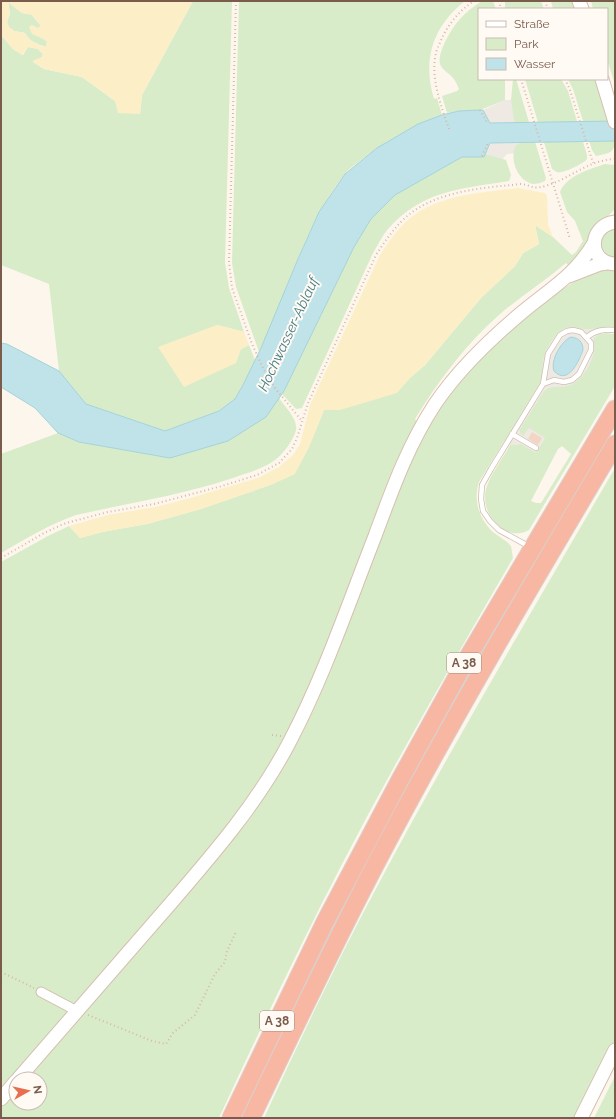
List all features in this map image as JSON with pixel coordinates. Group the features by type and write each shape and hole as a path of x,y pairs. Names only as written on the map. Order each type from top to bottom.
{"highway":[{"name":"A 38","path":"231,1118 324,924 401,778 465,662 615,409"},
{"name":"A 38","path":"251,1118 337,940 415,791 481,671 615,444"}],"main road":[{"path":"602,80 615,122"},
{"path":"25,1071 223,842 258,796 290,741 322,672 410,447 435,405 460,370 520,313 568,277 584,259 594,243 597,232 614,221"},
{"path":"594,243 596,253 603,260 611,263"},
{"path":"568,277 600,264 611,263"},
{"path":"581,1118 615,1050"},
{"path":"1,1099 8,1091"}],"street":[{"path":"41,992 77,1011"}],"lane":[{"path":"587,337 594,332 604,329 615,330"},
{"path":"533,549 499,530 490,521 484,511 481,499 482,486 543,384 548,354 560,335 567,331 573,330 581,332 591,343 591,350 579,374 572,380 564,382 554,380 543,384"},
{"path":"512,434 536,448"}],"path":[{"path":"236,1 229,262 232,288 263,368 275,388 302,421"},
{"path":"449,129 437,88 434,67 436,52 445,32 455,17 474,1"},
{"path":"521,80 570,239"},
{"path":"565,80 593,163"},
{"path":"480,110 488,124"},
{"path":"482,156 488,143"},
{"path":"1,558 46,532 78,519 184,496 222,486 257,474 279,463 292,449 308,403 376,255 390,233 406,217 424,204 442,197 459,193 522,184 533,188 553,183 593,163 607,159 615,159"},
{"path":"77,1011 152,1041 166,1044 173,1033 195,1015 215,974 226,962 226,951 236,932"},
{"path":"1,972 41,992"}],"shaded area":[{"path":"505,100 514,100 521,123 521,143 516,153 507,154 502,160 485,154 502,123 490,123 483,110"},
{"path":"563,318 588,329 599,327 604,342 536,454 521,444 510,445 495,436"}],"green space":[{"path":"193,1 232,1 225,262 229,288 244,332 217,325 241,349 249,345 255,360 235,399 219,411 165,431 86,404 59,371 49,284 1,265 1,35 13,49 23,55 28,47 38,49 43,54 42,57 33,62 44,69 82,77 115,101 140,114 142,95"},
{"path":"239,1 465,1 445,21 433,45 430,57 429,71 431,85 434,99 437,98 442,115 420,124 389,141 369,154 346,173 330,195 318,216 297,261 259,352 236,287 232,263"},
{"path":"482,1 493,1 496,8 478,8 478,80 505,80 505,100 480,110 447,113 442,96 459,89 454,79 440,64 441,53 449,34 462,16"},
{"path":"505,1 541,1 544,8 505,8"},
{"path":"551,1 574,1 577,8 553,8"},
{"path":"591,1 615,1 615,85 608,62 608,8 593,8"},
{"path":"8,2 22,13 31,14 41,26 38,28 39,37 47,42 46,47 31,40 25,33 14,31 9,27 7,22 10,14"},
{"path":"513,80 516,80 546,178 545,181 533,184 527,182 519,174 516,168 513,156 516,145 520,142 519,123 515,122 514,120 511,100"},
{"path":"525,80 562,80 568,91 587,159 564,172 557,172 552,169"},
{"path":"568,80 596,80 615,138 614,147 610,152 596,156 592,150 573,89"},
{"path":"485,154 506,160 511,175 509,181 474,186 443,193 415,206 401,216 388,229 373,253 302,408 296,409 282,394 354,247 371,219 395,195 462,157 484,157"},
{"path":"605,164 615,165 615,209 600,222 588,244 569,266 566,263 516,301 500,314 464,350 443,377 415,419 418,422 317,671 305,699 268,768 219,839 17,1071 8,1071 8,1081 1,1089 1,562 69,526 80,538 102,532 147,524 201,509 273,484 308,449 324,410 411,377 425,365 481,298 515,266 523,253 539,244 535,225 553,237 572,255 576,252 583,241 575,221 567,212 560,192 563,186 573,177"},
{"path":"615,228 615,259 610,258 603,252 600,239 608,230"},
{"path":"603,269 615,270 615,327 582,329 569,327 564,328 556,335 544,357 540,383 479,482 477,489 478,509 484,521 493,532 511,546 513,558 361,827 278,992 219,1118 1,1118 1,1108 8,1100 8,1111 48,1111 48,1071 33,1071 228,845 263,798 415,450 430,424 455,387 473,364 499,338 554,295 583,277"},
{"path":"600,334 615,334 615,386 529,530 519,533 506,531 490,516 485,498 485,492 489,481 510,445 521,444 536,453 545,438 529,428 523,436 520,433 520,429 544,391 550,388 567,386 577,381 581,377 591,362 593,356 594,338","holes":["562,446 571,454 541,503 531,501 558,449"]},
{"path":"279,398 293,417 296,430 293,438 285,450 270,463 214,484 76,515 47,527 1,553 1,454 58,433 79,442 170,458 266,417"},
{"path":"615,468 615,1041 577,1118 264,1118 333,972 406,832"},
{"path":"615,1076 615,1118 594,1118"}],"sand":[{"path":"2,1 193,1 142,95 140,114 118,113 115,101 82,77 44,69 32,61 42,57 43,54 38,49 28,47 22,55 13,49 1,35","holes":["8,2 22,13 32,15 41,26 38,28 32,25 29,27 32,34 44,39 47,42 46,47 34,42 25,33 14,31 9,27 7,22 10,14"]},
{"path":"518,188 545,193 547,196 548,225 553,237 535,225 539,244 523,253 515,266 481,298 425,365 411,377 397,393 340,410 324,410 308,449 295,474 273,484 201,509 147,524 102,532 80,538 69,526 108,515 155,507 187,499 258,478 279,467 293,455 300,444 310,405 380,255 397,232 409,219 434,204 475,193"},
{"path":"217,325 244,332 249,345 241,349 236,363 184,387 158,347"}],"water":[{"name":"Hochwasser-Ablauf","path":"483,110 490,123 615,121 615,141 490,143 484,157 462,157 395,195 371,219 354,247 284,391 266,417 228,441 170,458 79,442 58,433 35,408 1,387 1,343 7,344 59,371 86,404 165,431 219,411 235,399 243,385 261,348 319,212 345,174 377,148 418,124 442,115 459,111"},
{"path":"571,337 580,341 583,350 579,360 572,370 564,376 559,375 554,371 553,367 555,357 560,347 567,339"}],"building":[{"path":"532,432 542,438 538,445 528,439"}]}
